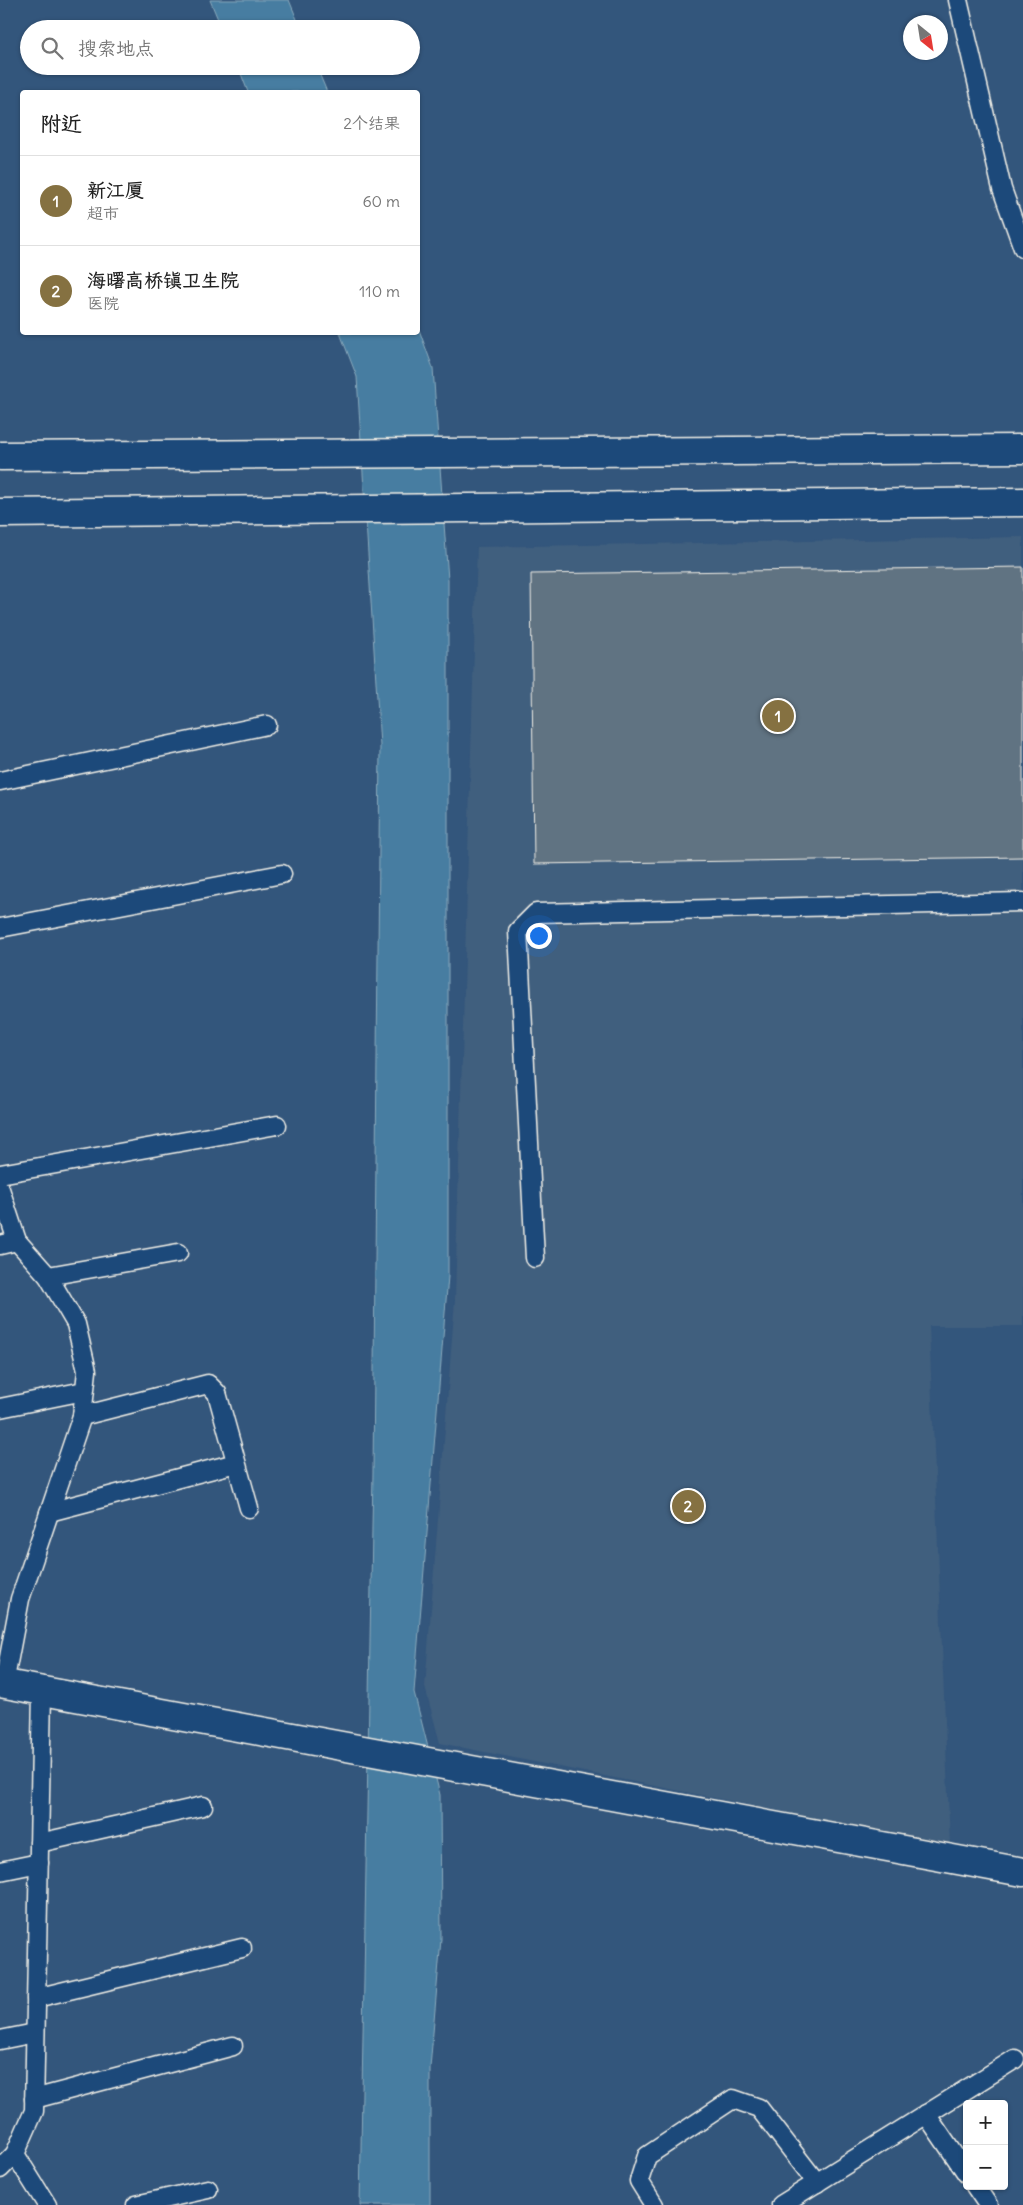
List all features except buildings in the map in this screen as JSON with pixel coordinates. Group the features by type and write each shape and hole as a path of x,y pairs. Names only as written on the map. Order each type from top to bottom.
{"street":[{"path":"0,456 1023,449"},
{"path":"0,513 1023,502"},
{"path":"2,1683 1023,1872"}],"lane":[{"path":"958,0 1002,189 1023,248"},
{"path":"0,781 267,725"},
{"path":"0,928 282,874"},
{"path":"535,1258 518,931 536,913 1023,902"},
{"path":"0,1174 277,1125"},
{"path":"0,1189 18,1241 48,1276 76,1324 87,1371 82,1416 20,1599 2,1683"},
{"path":"0,1245 18,1241"},
{"path":"48,1276 178,1253"},
{"path":"82,1416 208,1384 218,1392 248,1508"},
{"path":"0,1408 84,1390"},
{"path":"49,1512 236,1463"},
{"path":"0,2169 15,2154 34,2111 42,1691"},
{"path":"39,1843 203,1806"},
{"path":"0,1871 38,1863"},
{"path":"36,1998 242,1948"},
{"path":"0,2040 35,2033"},
{"path":"34,2098 234,2046"},
{"path":"781,2205 1015,2059"},
{"path":"654,2205 639,2181 647,2156 733,2099 759,2108 817,2183"},
{"path":"926,2114 963,2168"},
{"path":"15,2154 47,2205"},
{"path":"136,2205 208,2190"},
{"path":"978,2190 988,2205"}],"shaded area":[{"path":"210,0 289,0 297,20 218,20"},
{"path":"241,75 320,75 326,90 247,90"},
{"path":"420,332 433,368 448,580 448,1276 414,1692 440,1795 441,1939 430,2068 430,2205 360,2205 373,1473 380,746 357,377 341,335 420,335"},
{"path":"1023,537 1023,1326 929,1326 950,1845 440,1743 425,1687 455,1300 477,547"}],"place":[{"name":"新江厦","path":"778,716"},
{"name":"海曙高桥镇卫生院","path":"688,1506"}]}
